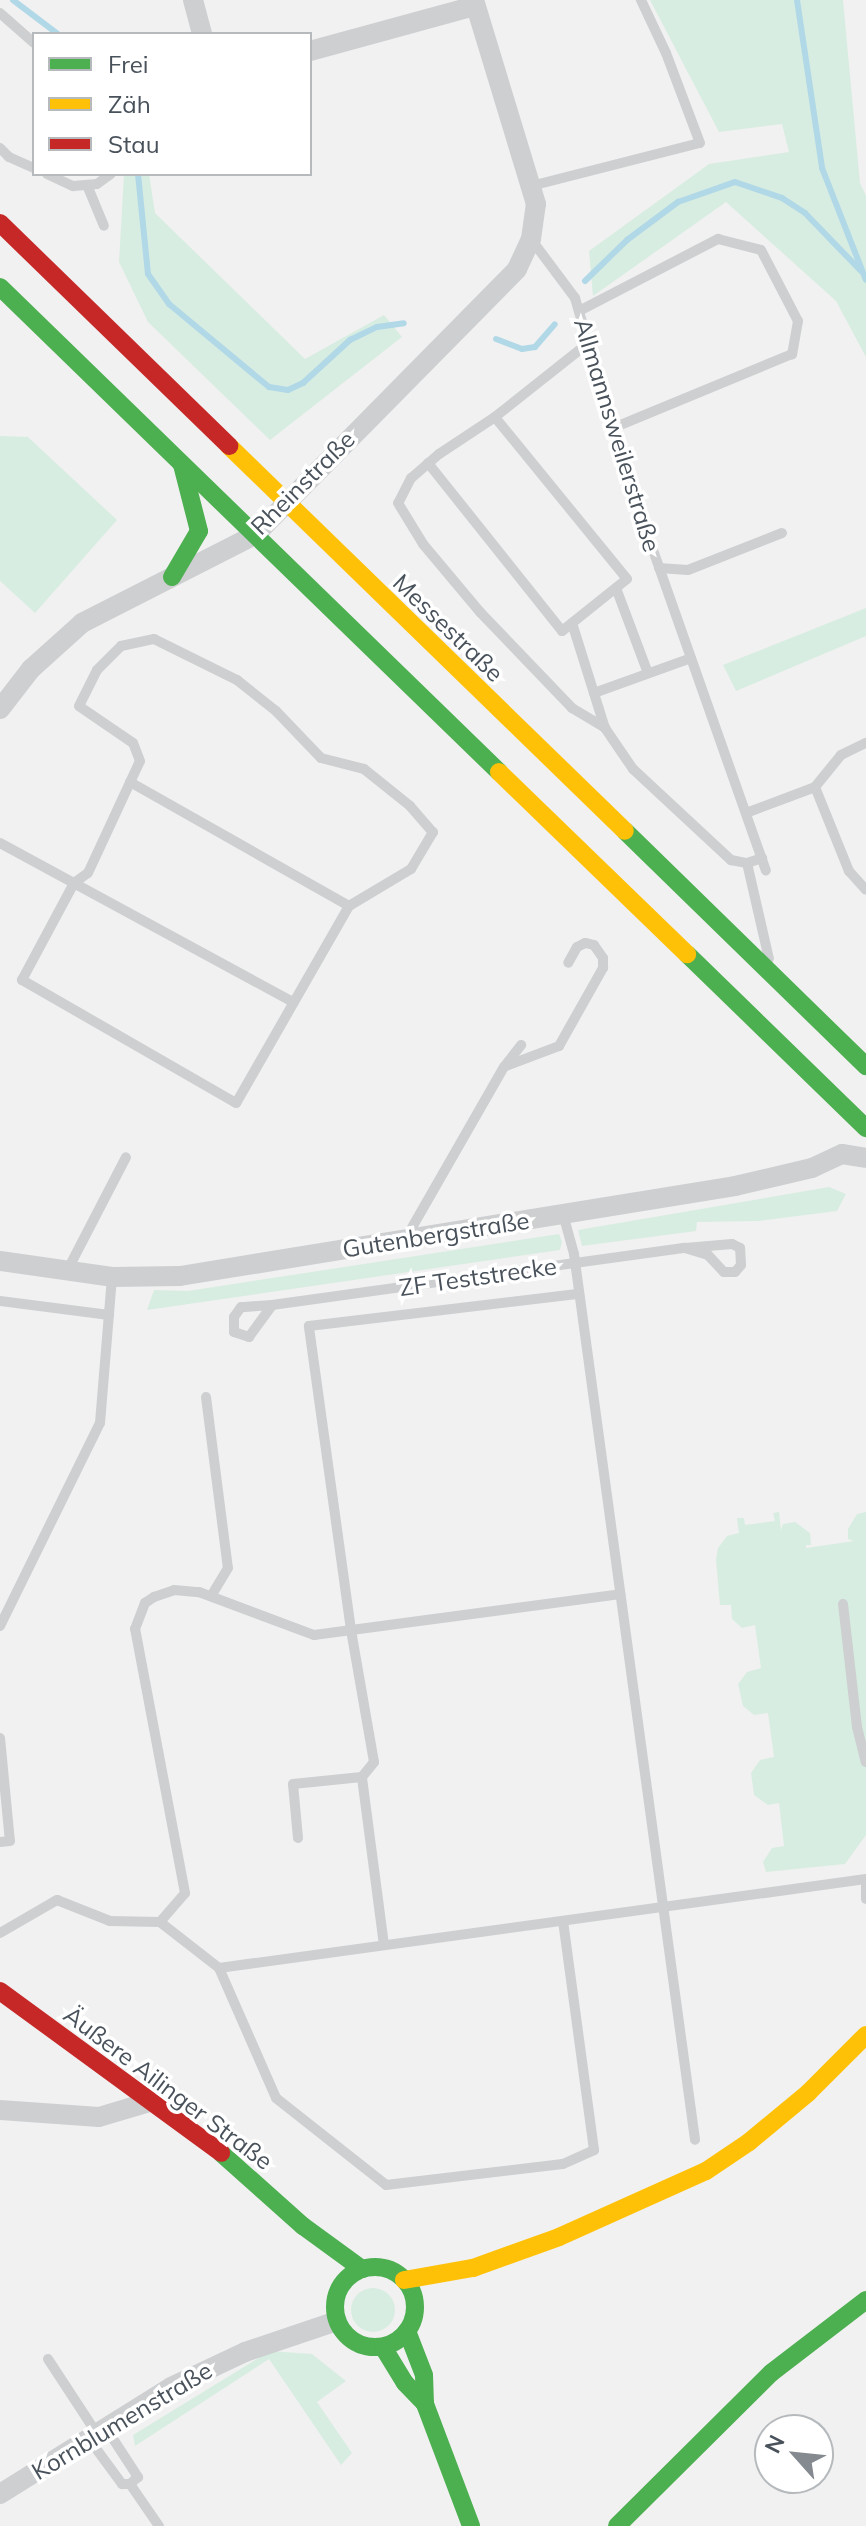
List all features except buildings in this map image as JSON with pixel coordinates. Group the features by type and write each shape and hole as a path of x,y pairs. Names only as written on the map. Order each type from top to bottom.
{"street":[{"path":"193,0 201,32"},
{"path":"312,50 474,3 536,204 531,239"},
{"name":"Messestraße","path":"0,223 866,1066"},
{"name":"Rheinstraße","path":"0,709 31,669 82,623 255,535 517,269 531,239"},
{"path":"0,287 866,1128"},
{"path":"172,577 199,531 181,463"},
{"name":"Gutenbergstraße","path":"0,1261 112,1277 180,1276 735,1186 812,1168 842,1154 866,1158"},
{"name":"Äußere Ailinger Straße","path":"0,1991 218,2150 303,2226 362,2269"},
{"path":"404,2280 464,2272 559,2237 706,2171 749,2142 808,2093 866,2035"},
{"path":"0,2110 99,2117 149,2102"},
{"name":"Äußere Ailinger Straße","path":"303,2226 337,2292"},
{"path":"415,2306 404,2280 386,2268 362,2269 346,2278 337,2292 337,2321 355,2343 383,2347 407,2331 415,2306 464,2272"},
{"path":"617,2526 686,2461 771,2373 866,2300"},
{"name":"Kornblumenstraße","path":"0,2494 171,2387 245,2352 337,2321"},
{"path":"407,2331 424,2375 425,2404 471,2526"},
{"path":"383,2347 405,2383 425,2404"},
{"path":"686,2461 781,2390"}],"lane":[{"path":"531,186 700,143 666,53 641,0"},
{"path":"0,13 32,41"},
{"path":"0,148 9,157 32,167"},
{"path":"51,176 73,186 97,184 108,176"},
{"path":"87,185 104,226"},
{"name":"Allmannsweilerstraße","path":"531,239 575,298 659,568 766,870"},
{"path":"579,311 718,239 761,250 798,321 792,354 613,428"},
{"path":"587,344 495,417 428,463 411,478 398,503 423,544 480,612 572,708 605,728"},
{"path":"428,463 562,631 627,579 495,417"},
{"path":"659,568 688,570 782,533"},
{"path":"616,588 648,673"},
{"path":"572,623 605,728 633,769 731,860 747,863 762,858"},
{"path":"154,639 237,680 276,711 321,758 364,769 410,806 433,832 411,869 349,906 236,1103 22,980 74,883 88,873 140,761 133,743 79,706 97,670 121,646 154,639"},
{"path":"594,693 691,658"},
{"path":"746,813 815,787 841,755 866,743"},
{"path":"130,782 349,906"},
{"path":"815,787 849,871 866,890"},
{"path":"0,843 293,1002"},
{"path":"747,863 773,977"},
{"path":"504,1067 559,1046 603,968 603,958 594,945 585,943 577,947 568,963"},
{"path":"405,1240 504,1067 521,1045"},
{"path":"67,1271 126,1157"},
{"path":"563,1214 575,1263 695,2140"},
{"name":"ZF Teststrecke","path":"272,1305 685,1248 732,1244 740,1248 741,1265 735,1272 724,1272 708,1255 685,1248"},
{"path":"0,1626 100,1423 112,1277"},
{"path":"298,1838 293,1784 362,1777 374,1762 351,1630 309,1326 579,1294"},
{"path":"0,1301 109,1315"},
{"path":"206,1397 228,1568 211,1596"},
{"path":"160,1922 185,1893 135,1629 145,1603 174,1590 211,1596 314,1635 620,1594"},
{"path":"843,1604 857,1727 866,1762"},
{"path":"0,1738 10,1841 0,1842"},
{"path":"362,1777 384,1945"},
{"path":"219,1968 866,1881 866,1899"},
{"path":"0,1933 57,1900 110,1921 160,1922 219,1968 276,2098 386,2185 563,2164 594,2150 563,1921"},
{"path":"48,2359 97,2434 134,2480 159,2526"},
{"path":"97,2434 122,2484 134,2480"}],"green space":[{"path":"650,0 843,0 860,183 866,196 866,357 836,301 726,202 593,296 589,251 709,164 789,152 782,124 719,132"},
{"path":"124,176 149,176 155,213 305,359 384,315 402,337 270,440 148,322 119,262"},
{"path":"0,436 28,437 117,520 35,613 0,581"},
{"path":"866,608 866,636 736,691 723,665"},
{"path":"829,1187 846,1194 837,1211 759,1221 697,1222 696,1231 582,1246 578,1230"},
{"path":"559,1234 562,1242 560,1250 147,1310 154,1290 188,1291"},
{"path":"779,1512 781,1530 783,1524 795,1522 810,1533 811,1545 806,1545 806,1548 854,1541 848,1539 848,1529 857,1514 866,1512 866,1835 845,1864 766,1872 763,1862 772,1848 784,1846 779,1803 768,1805 754,1795 751,1773 760,1760 774,1757 768,1713 754,1715 743,1706 738,1684 747,1672 761,1668 755,1625 742,1628 732,1619 731,1605 720,1605 716,1560 718,1548 727,1536 739,1533 737,1518 744,1518 745,1525 775,1521 773,1513"},
{"path":"373,2288 389,2294 395,2310 389,2326 373,2332 357,2326 351,2310 357,2294"},
{"path":"270,2351 312,2354 346,2381 317,2402 352,2453 341,2465 269,2359 135,2446 133,2435"}],"waterway":[{"path":"13,0 55,32"},
{"path":"797,0 822,168 866,280"},
{"path":"138,176 148,274 169,304 269,387 288,390 303,383 350,340 377,327 404,323"},
{"path":"585,281 627,240 678,202 735,182 782,198 805,213 861,271"},
{"path":"496,339 522,349 535,347 555,324"}],"traffic: fast":[{"path":"0,287 499,772"},
{"path":"172,577 199,531 182,465"},
{"path":"625,831 866,1066"},
{"path":"687,954 866,1128"},
{"path":"221,2153 303,2226 362,2269"},
{"path":"375,2267 390,2270 403,2279 412,2292 415,2307 412,2322 403,2335 390,2344 375,2347 360,2344 347,2335 338,2322 335,2307 338,2292 347,2279 360,2270 375,2267"},
{"path":"617,2526 771,2373 866,2300"},
{"path":"407,2331 424,2375 425,2404 471,2526"},
{"path":"383,2347 405,2383 425,2404"}],"traffic: slow":[{"path":"229,446 625,831"},
{"path":"499,772 687,954"},
{"path":"404,2280 473,2268 559,2237 706,2171 749,2142 808,2093 866,2035"}],"traffic: jam":[{"path":"0,223 229,446"},
{"path":"0,1991 221,2153"}]}
